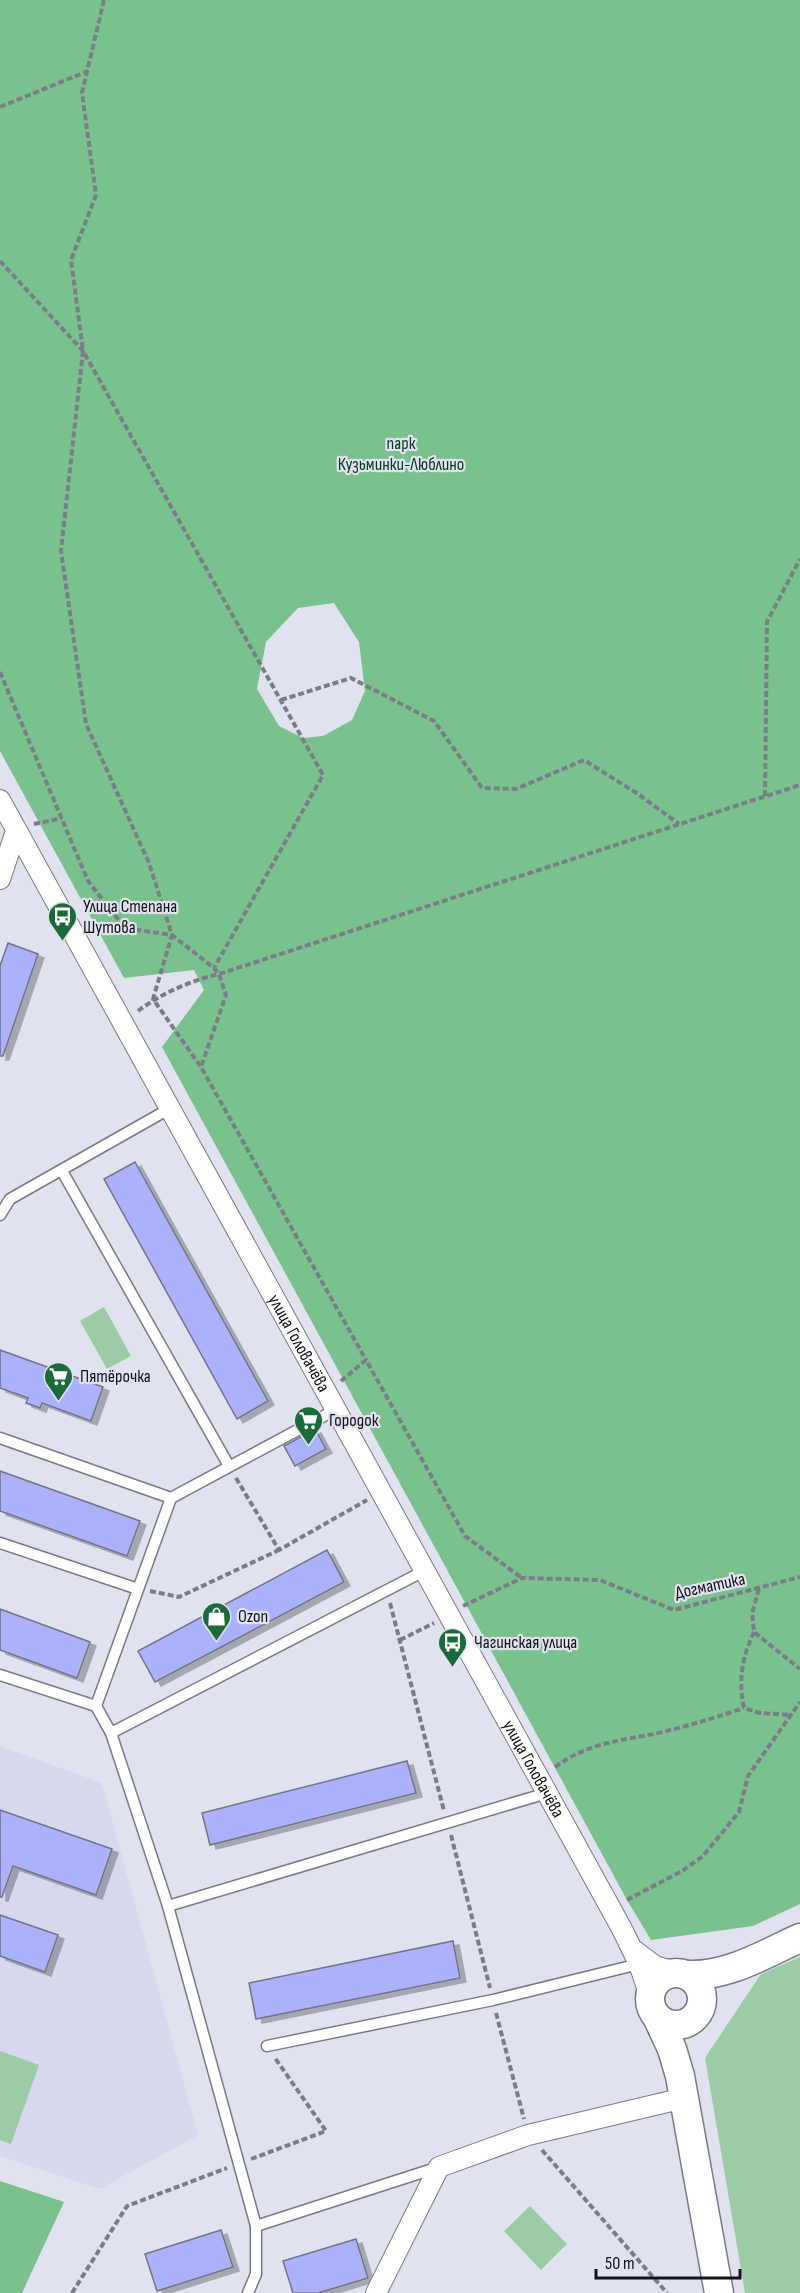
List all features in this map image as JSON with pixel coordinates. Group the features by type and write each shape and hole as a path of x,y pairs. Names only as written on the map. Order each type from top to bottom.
{"street":[{"name":"улица Головачёва","path":"0,800 424,1571 442,1619 543,1786 612,1912 636,1957 654,2007"},
{"path":"0,879 16,831"},
{"path":"719,2293 682,2087 672,2049 654,2007 657,1981 671,1974 710,1974 741,1965 800,1938"},
{"name":"улица Головачёва","path":"636,1957 683,1974"},
{"path":"654,2007 673,2026 689,2023 718,1985 741,1965"},
{"path":"682,2087 682,2050 702,2003 699,1987 683,1974"},
{"path":"376,2293 439,2167 528,2135 682,2087"}],"lane":[{"path":"0,1215 9,1199 169,1109"},
{"path":"62,1171 229,1466"},
{"path":"96,1706 171,1498 336,1410"},
{"path":"0,1438 171,1498"},
{"path":"0,1543 138,1589"},
{"path":"111,1733 424,1571"},
{"path":"0,1675 96,1706 111,1733 168,1906 256,2226 256,2274 248,2293"},
{"path":"168,1906 447,1823 543,1786"},
{"path":"267,2046 493,2000 636,1957"},
{"path":"256,2226 439,2167"}],"path":[{"path":"104,0 82,93 96,195 71,260 83,351 60,551 86,724 149,863 172,935 153,999"},
{"path":"0,107 88,71"},
{"path":"0,261 83,351 323,775 214,968"},
{"path":"765,796 767,622 800,559"},
{"path":"0,672 88,881 125,928 172,935 219,974 226,994 201,1067"},
{"path":"281,700 351,678 434,721 482,788 516,789 584,760 638,794 679,824"},
{"path":"122,1023 153,999 199,979 800,785"},
{"path":"16,831 39,822 62,818"},
{"path":"153,999 201,1067 465,1536 522,1578 466,1604 400,1640"},
{"path":"324,1389 343,1379 366,1360"},
{"path":"229,1466 279,1550"},
{"path":"138,1589 179,1597 279,1550 381,1492"},
{"name":"Догматика","path":"522,1578 600,1580 674,1610 800,1577"},
{"path":"744,1708 740,1693 742,1671 746,1649 754,1632 752,1612 759,1588"},
{"path":"387,1591 528,2135 667,2293"},
{"path":"754,1632 800,1669"},
{"path":"612,1912 627,1900 682,1871 703,1856 739,1812 748,1776 800,1702"},
{"path":"543,1786 574,1754 604,1742 627,1740 687,1726 744,1708 760,1713 793,1715"},
{"path":"72,2293 127,2206 326,2131 267,2046"}],"shaded area":[{"path":"0,1746 102,1783 198,2135 100,2189 0,2156"}],"green space":[{"name":"парк Кузьминки-Люблино","path":"0,0 800,0 800,1904 753,1926 651,1940 627,1900 162,1047 204,990 194,970 124,978 0,751","holes":["334,603 359,642 365,691 352,720 323,736 303,738 279,726 257,689 266,642 298,608"]},
{"path":"104,1307 131,1356 107,1369 80,1321"},
{"path":"800,1957 800,2293 745,2293 705,2058 761,1974"},
{"path":"0,2051 39,2065 11,2144 0,2140"},
{"path":"0,2181 64,2202 22,2293 0,2293"},
{"path":"530,2206 567,2244 541,2270 504,2231"}],"building":[{"path":"8,943 38,954 3,1056 0,1056 0,966"},
{"path":"135,1162 268,1401 237,1419 104,1179"},
{"path":"0,1350 103,1387 91,1421 42,1403 40,1408 26,1403 28,1398 0,1388"},
{"path":"315,1429 326,1449 295,1466 284,1446"},
{"path":"0,1471 140,1521 127,1556 0,1511"},
{"path":"327,1550 344,1582 155,1682 138,1651"},
{"path":"0,1609 90,1642 77,1678 0,1650"},
{"path":"407,1761 416,1793 210,1845 202,1813"},
{"path":"0,1810 112,1849 96,1895 13,1866 2,1897 0,1897"},
{"path":"0,1915 58,1935 45,1972 0,1956"},
{"path":"453,1941 460,1978 256,2019 249,1983"},
{"path":"221,2230 233,2267 157,2291 145,2254"},
{"path":"356,2239 368,2278 318,2293 293,2293 283,2261"}],"place":[{"name":"Улица Степана Шутова","path":"62,942"},
{"name":"Пятёрочка","path":"59,1402"},
{"name":"Городок","path":"308,1446"},
{"name":"Ozon","path":"217,1642"},
{"name":"Чагинская улица","path":"453,1668"}]}
